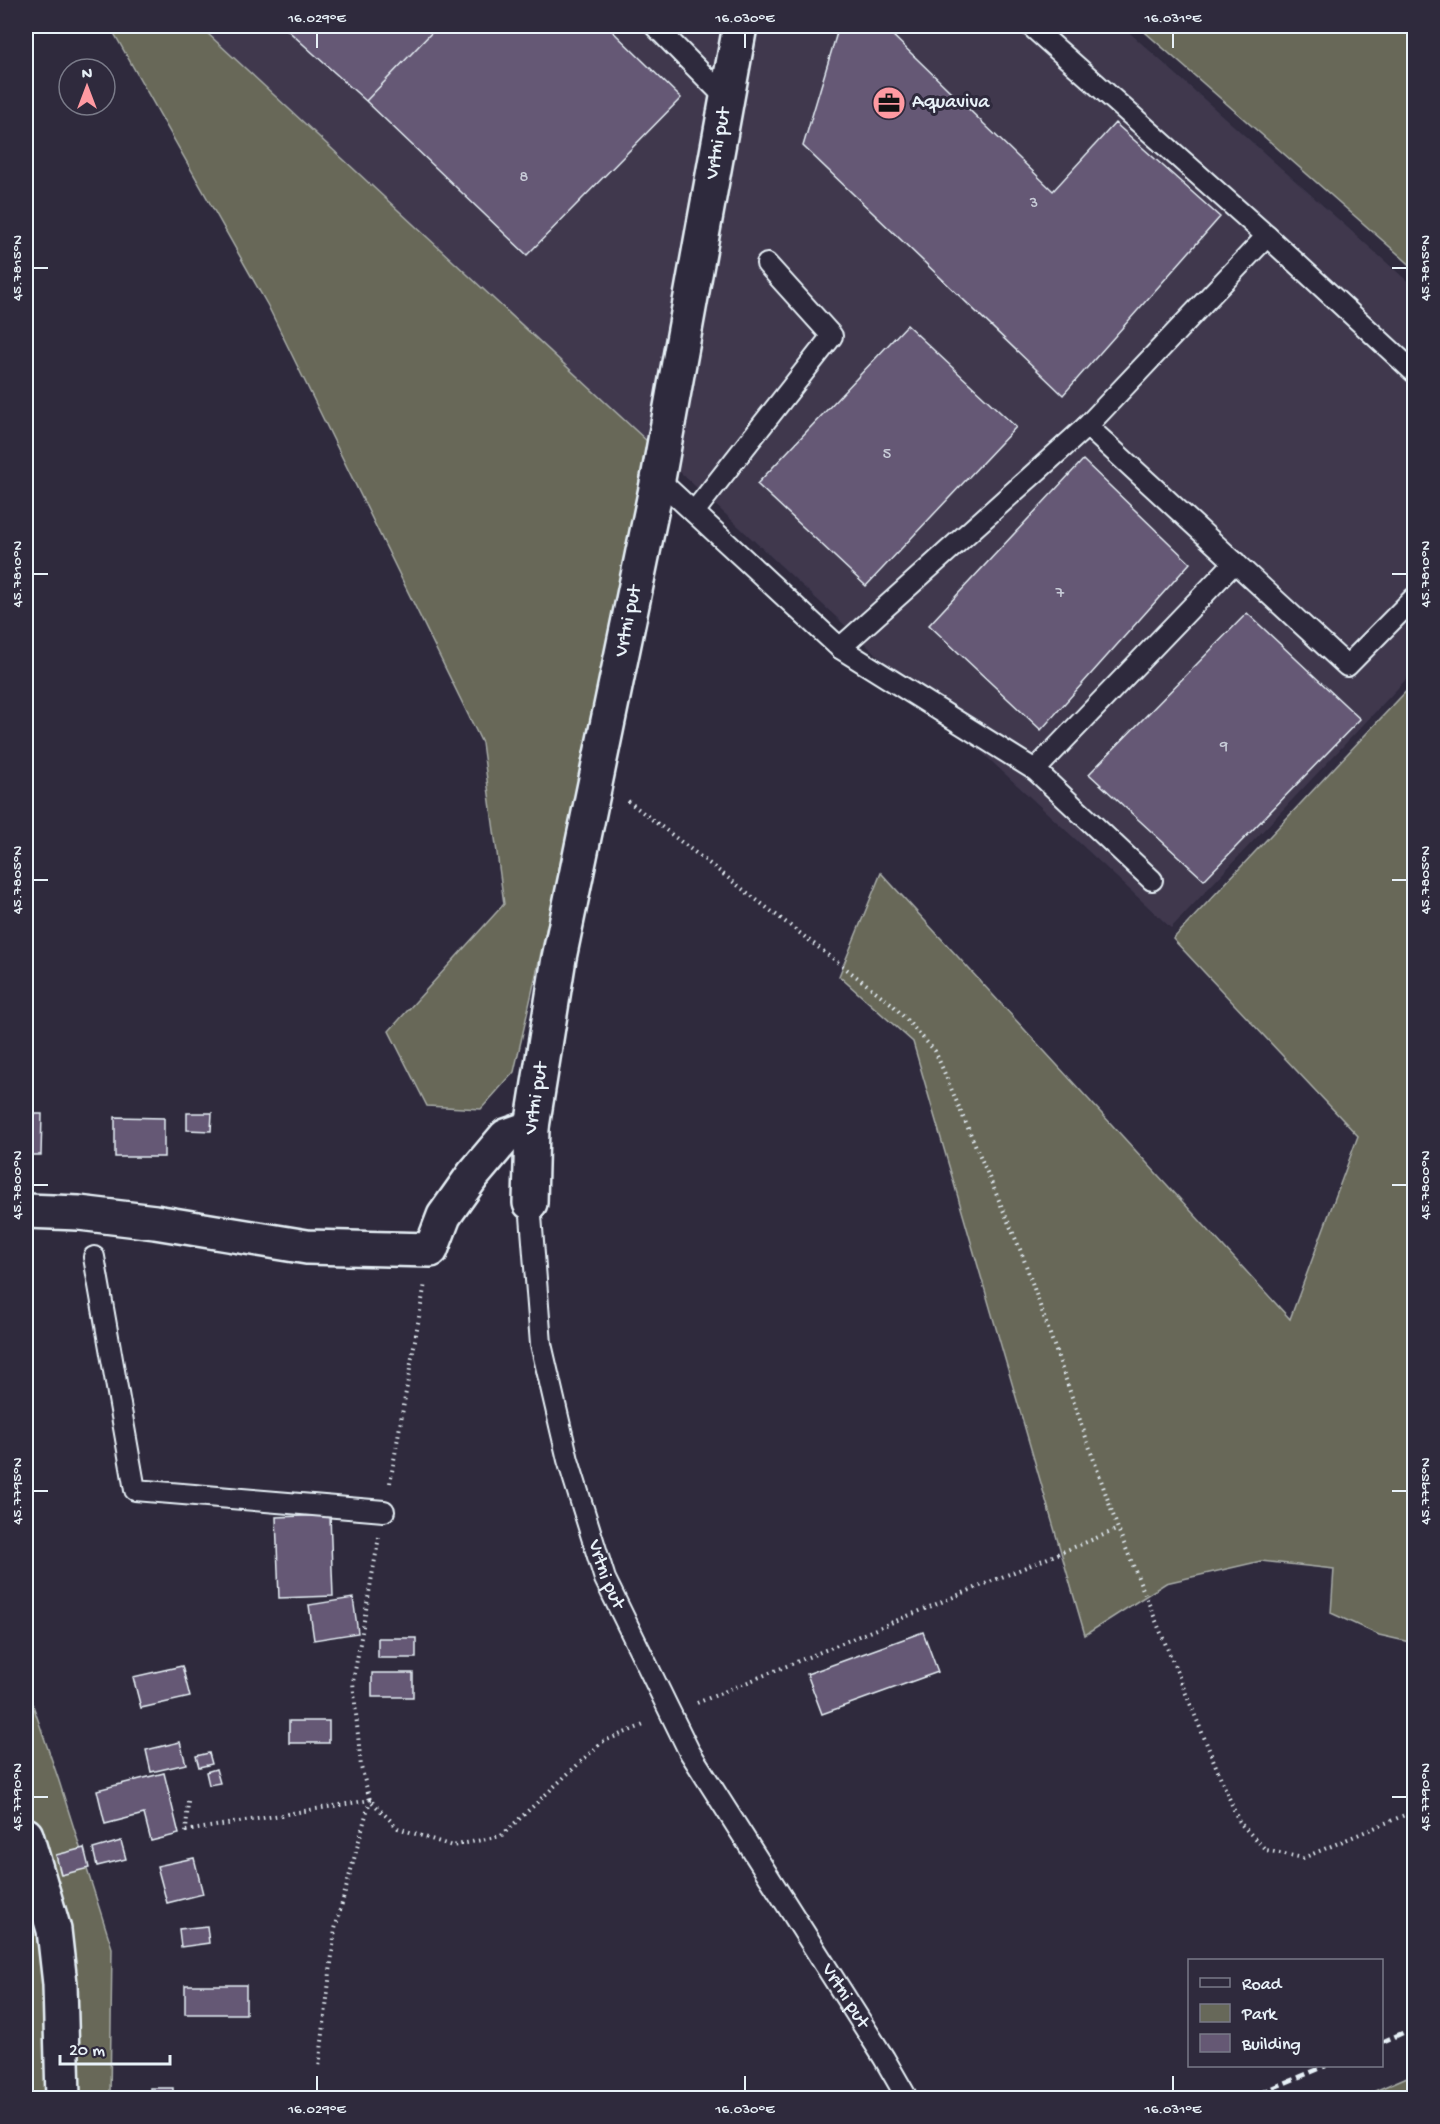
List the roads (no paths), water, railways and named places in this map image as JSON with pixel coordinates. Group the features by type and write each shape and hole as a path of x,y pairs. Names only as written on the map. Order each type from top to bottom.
{"street":[{"name":"Vrtni put","path":"530,1203 532,1127 559,958 658,479 740,26"},
{"path":"26,1211 79,1213 155,1222 307,1247 431,1250 444,1216 473,1175 506,1136 532,1127"},
{"path":"26,1835 54,1930 60,1984 63,2098"}],"lane":[{"path":"655,26 726,98"},
{"path":"1031,26 1267,236 1414,372"},
{"path":"840,648 1087,426 1267,236"},
{"path":"694,512 832,336 767,264"},
{"path":"1087,426 1347,666 1414,598"},
{"path":"658,479 840,648 1035,770 1152,880"},
{"path":"1035,770 1235,562"},
{"name":"Vrtni put","path":"530,1203 541,1344 568,1460 605,1579 689,1751 884,2058 907,2098"},
{"path":"94,1257 135,1490 384,1511"}],"railway":[{"path":"1383,2042 1414,2028"},
{"path":"1248,2098 1324,2067"}],"place":[{"name":"Aquaviva","path":"889,103"}]}
